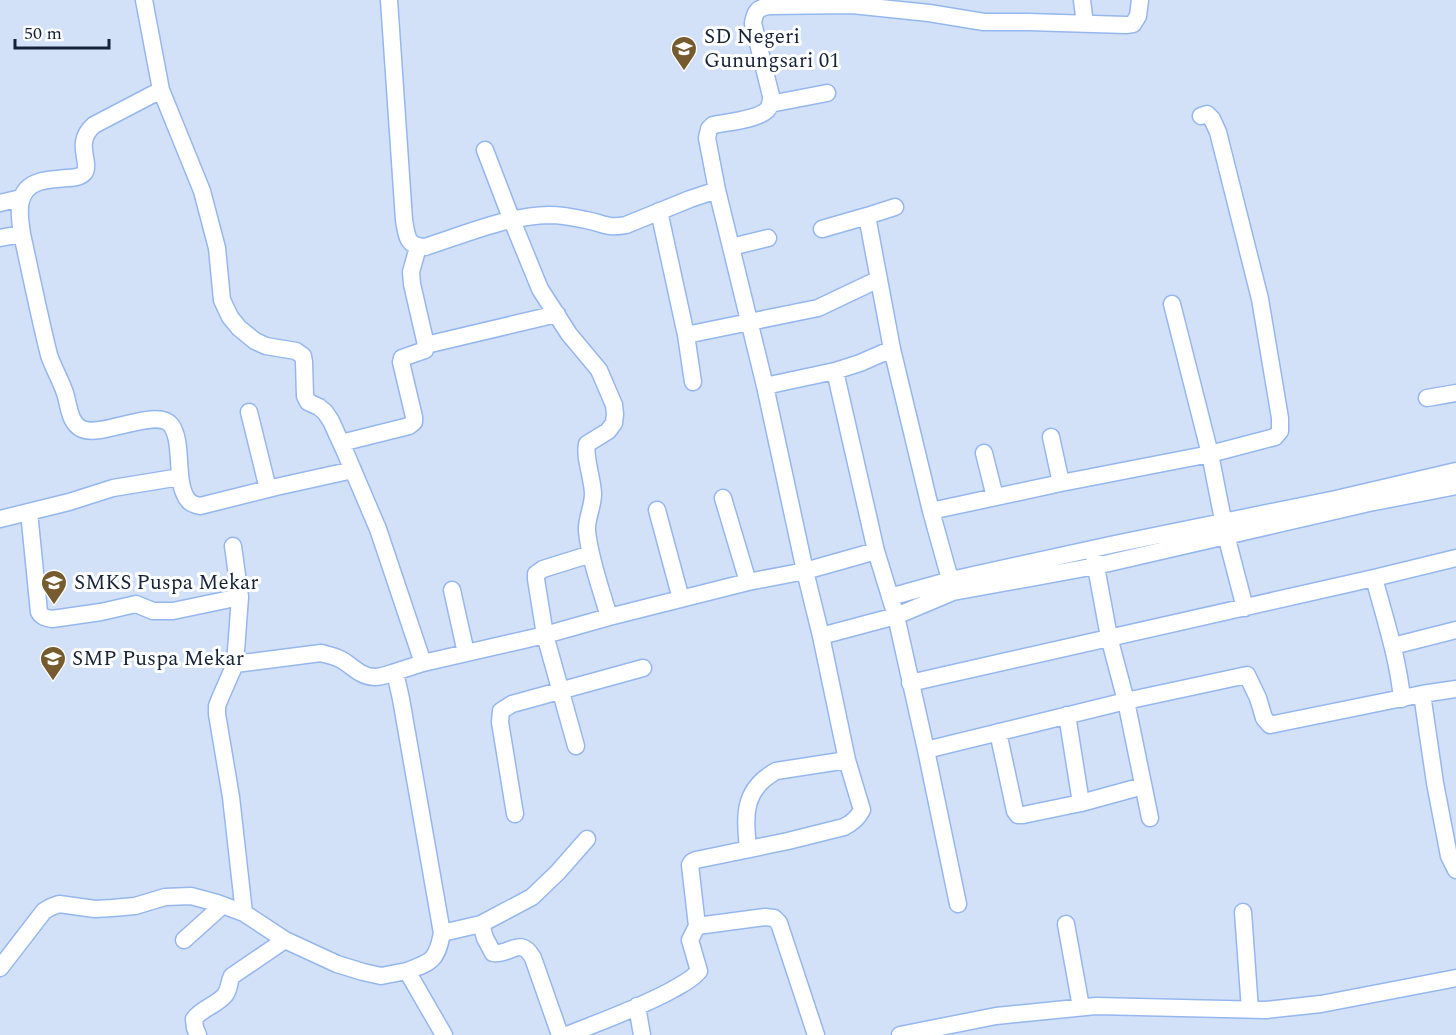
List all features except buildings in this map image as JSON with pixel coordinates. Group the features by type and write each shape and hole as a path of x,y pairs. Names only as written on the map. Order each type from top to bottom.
{"street":[{"path":"144,0 161,90 202,191 217,248 222,300 230,317 255,341 267,346 296,351 303,356 305,396 308,402 325,412 353,470 378,529 423,663"},
{"path":"389,0 404,220 407,237 417,247 425,247 511,218 551,214 616,227 717,190"},
{"path":"1082,0 1085,24"},
{"path":"567,1035 665,993 695,976 699,971 690,940 697,926 690,866 692,862 844,827 860,816 862,810 847,760 765,386 717,190 707,138 708,129 713,125 755,117 766,112 770,104 771,96 753,23 755,13 761,4 769,6 929,6 984,22 1126,25 1134,24 1138,16 1140,0"},
{"path":"161,90 94,125 87,131 84,144 86,169 84,174 39,182 27,189 21,198 22,234 50,358 65,394 72,419 82,429 94,431 144,421 164,420 170,424 180,461 180,477 188,500 200,506 353,470"},
{"path":"770,104 827,93"},
{"path":"931,511 1210,454 1275,437 1280,431 1280,418 1260,299 1218,132 1207,114 1201,116"},
{"path":"486,150 540,289 569,334 599,370 614,405 614,423 608,432 587,444 585,451 590,468 593,495 587,530 591,554 609,617"},
{"path":"0,203 21,198"},
{"path":"822,229 895,207"},
{"path":"659,211 686,335 693,382"},
{"path":"867,216 892,349 931,511 952,586"},
{"path":"0,238 22,234"},
{"path":"731,247 768,238"},
{"path":"341,443 409,426 414,422 400,362 402,358 425,350 426,345 412,284 411,272 417,247"},
{"path":"686,335 818,308 879,279"},
{"path":"1172,304 1210,454 1225,529 1245,608"},
{"path":"426,345 557,314"},
{"path":"765,386 835,371 892,349"},
{"path":"835,371 876,551 896,616 958,904"},
{"path":"1427,398 1456,393"},
{"path":"249,412 268,489"},
{"path":"1051,437 1061,483"},
{"path":"984,453 995,497"},
{"path":"890,597 1096,566 1225,529 1398,491 1456,471"},
{"path":"0,519 29,513 113,488 180,477"},
{"path":"1398,491 1456,486"},
{"path":"723,498 748,582"},
{"path":"657,510 681,599"},
{"path":"29,513 39,612 46,618 91,613 136,604 153,611 173,611 240,597"},
{"path":"821,636 896,616 952,586 1093,549 1225,529"},
{"path":"233,546 240,597 235,664 217,706 217,714 231,796 244,913"},
{"path":"1093,549 1109,637 1126,701 1150,818"},
{"path":"235,664 321,653 344,661 365,675 375,677 748,582 805,571 876,551"},
{"path":"576,746 545,635 536,574 543,569 591,554"},
{"path":"910,683 1374,579 1456,558"},
{"path":"1374,579 1393,646 1402,699"},
{"path":"452,590 466,654"},
{"path":"1393,646 1456,630"},
{"path":"515,814 500,722 501,711 512,704 643,668"},
{"path":"0,968 44,911 51,907 59,904 95,909 112,908 135,906 165,897 191,896 244,913 285,940 337,964 363,972 381,976 407,970 431,960 439,949 442,933 402,699 395,672"},
{"path":"926,750 1126,701 1248,675 1264,718 1270,724 1456,689"},
{"path":"1422,694 1435,783 1449,856 1456,870"},
{"path":"1066,715 1081,803"},
{"path":"999,732 1018,815 1081,803 1143,786"},
{"path":"748,849 746,809 753,794 767,776 776,771 847,760"},
{"path":"442,933 481,924 532,897 587,839"},
{"path":"184,939 223,905"},
{"path":"1243,912 1250,1010"},
{"path":"697,926 765,917 774,918 779,923 816,1035"},
{"path":"481,924 485,938 493,952 497,954 518,947 529,950 560,1035"},
{"path":"1066,924 1081,1007"},
{"path":"198,1035 194,1018 197,1014 225,996 232,976 285,940"},
{"path":"407,970 444,1035"},
{"path":"900,1035 996,1017 1081,1007 1266,1010 1321,1004 1456,978"},
{"path":"637,1006 642,1035"}],"place":[{"name":"SD Negeri Gunungsari 01","path":"684,72"},
{"name":"SMKS Puspa Mekar","path":"54,606"},
{"name":"SMP Puspa Mekar","path":"53,682"}]}
